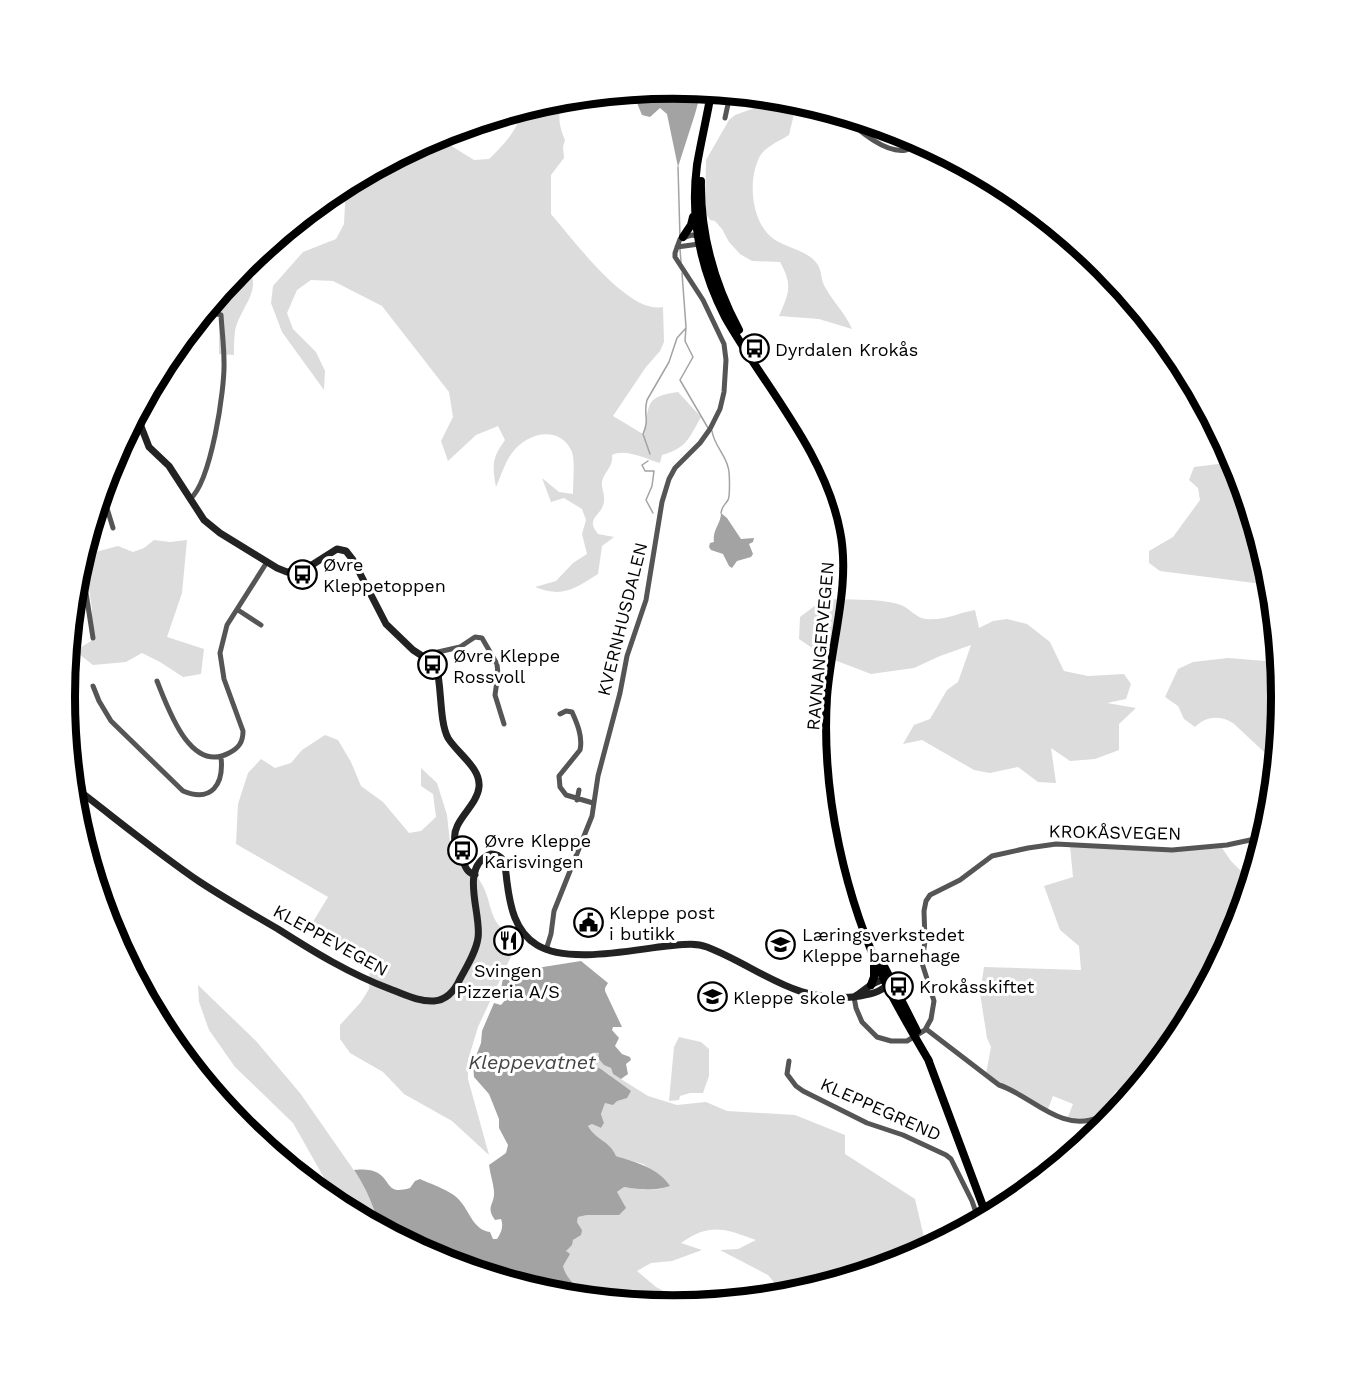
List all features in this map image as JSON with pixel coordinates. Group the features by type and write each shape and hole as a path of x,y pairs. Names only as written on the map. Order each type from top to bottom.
{"main road":[{"name":"RAVNANGERVEGEN","path":"710,101 695,203 707,275 721,308 752,363 759,370 821,473 833,501 841,537 842,588 828,689 827,758 836,831 856,906 873,954 920,1037 984,1208"},
{"name":"RAVNANGERVEGEN","path":"701,154 701,239"},
{"path":"683,237 691,225 695,203"},
{"path":"141,426 147,444 169,466 209,526 282,571 304,570 337,549 346,550 358,568 386,624 413,650 428,658 437,668 446,733 478,777 477,794 458,826 454,835 455,843 467,870 475,875 485,857 491,854 501,857 505,866 510,903 520,929 535,944 556,953 576,955 698,945 721,953 768,979 795,990 816,995 854,997 873,993 887,982"},
{"name":"KLEPPEVEGEN","path":"83,793 176,865 240,906 355,974 424,1000 442,999 451,993 476,948 479,931 474,895 475,875"},
{"name":"RAVNANGERVEGEN","path":"856,906 887,982"},
{"path":"871,985 875,969 873,954"},
{"path":"854,997 871,985 887,982"}],"street":[{"path":"725,118 728,103"},
{"path":"861,130 868,136 897,150 909,148"},
{"path":"677,247 683,237 701,239"},
{"path":"677,247 701,239"},
{"path":"672,243 677,247"},
{"name":"KVERNHUSDALEN","path":"546,950 554,911 590,821 629,648 646,600 665,490 672,470 700,443 710,429 720,409 724,392 726,360 724,344 704,300 676,260 677,247"},
{"path":"190,499 201,482 212,454 225,363 221,315 215,313"},
{"path":"106,507 113,528"},
{"path":"156,681 167,706 189,744 207,757 221,757 233,751 243,738 242,727 224,679 220,658 224,633 267,562"},
{"path":"85,588 93,638"},
{"path":"238,610 261,625"},
{"path":"428,658 438,652 460,647 475,637 482,638 496,664 498,678 495,695 504,724"},
{"path":"93,686 111,721 183,791 197,796 212,790 221,777 221,757"},
{"path":"560,714 566,711 572,712 578,723 582,744 580,750 559,776 560,787 566,795 593,803"},
{"path":"577,800 579,790"},
{"name":"KROKÅSVEGEN","path":"924,1030 931,1019 934,1001 922,963 926,901 930,895 960,880 985,860 1004,852 1056,844 1178,850 1227,845 1254,839"},
{"path":"854,997 858,1017 865,1028 882,1040 910,1040 924,1030 999,1085 1011,1089 1038,1107 1072,1121 1099,1116"},
{"name":"KLEPPEGREND","path":"789,1061 787,1071 790,1079 803,1091 867,1123 903,1135 949,1157 976,1213"},
{"path":"1107,1109 1124,1091"}],"shaded area":[{"path":"759,106 795,112 789,135 762,153 756,166 753,189 756,213 767,233 775,240 814,260 818,265 825,287 852,329 819,319 779,316 788,289 787,277 780,262 752,261 740,254 729,242 722,229 707,215 705,205 706,160 729,120 735,115"},
{"path":"559,110 560,124 565,140 564,158 551,175 551,214 586,256 618,287 634,299 649,306 663,307 664,342 660,351 646,367 613,416 643,434 648,410 653,400 678,392 701,417 686,441 677,449 662,455 660,463 629,453 612,455 612,462 602,482 603,506 593,520 593,524 598,534 614,537 602,546 598,574 575,588 561,592 535,587 556,581 573,563 587,554 582,534 586,520 582,509 564,498 551,502 542,478 559,492 573,494 573,456 567,443 560,438 543,434 526,440 510,457 496,487 494,462 505,440 498,426 476,435 448,461 441,441 453,417 449,392 382,306 333,281 311,280 297,290 287,313 293,329 316,352 325,371 324,390 282,332 271,303 273,286 303,252 336,239 344,224 345,197 409,161 448,144 474,160 489,159 513,131 519,120"},
{"path":"251,274 252,290 235,331 234,355 219,354 219,308"},
{"path":"1223,463 1251,543 1260,584 1160,571 1149,563 1149,551 1173,537 1200,500 1198,488 1189,480 1194,467"},
{"path":"154,540 170,542 187,540 182,593 167,637 204,649 201,674 183,677 142,653 126,662 93,665 77,652 91,641 92,609 87,576 93,553 118,546 133,552 144,548"},
{"path":"824,599 889,602 902,605 918,617 926,619 945,618 975,610 979,628 993,621 1007,619 1027,624 1050,642 1064,671 1088,676 1124,674 1131,684 1126,699 1107,703 1136,708 1119,724 1119,750 1095,759 1070,761 1051,748 1056,783 1038,782 1018,767 990,773 974,770 922,740 903,744 914,725 930,719 947,690 958,682 971,645 914,668 871,674 824,656 799,639 800,617"},
{"path":"1228,658 1270,661 1268,756 1233,723 1223,719 1208,719 1195,727 1184,719 1178,706 1165,697 1178,669 1193,662"},
{"path":"325,735 338,740 361,786 383,802 409,833 421,831 436,817 433,794 421,786 421,768 437,783 447,815 451,852 467,867 473,883 477,877 487,895 497,923 516,946 478,1027 468,1060 468,1079 489,1155 452,1121 404,1094 383,1072 350,1053 340,1039 340,1025 361,1002 369,989 370,962 339,943 308,930 328,897 236,844 238,804 248,773 261,759 275,768 291,763 302,750"},
{"path":"1070,846 1180,851 1222,848 1244,874 1209,962 1170,1030 1126,1089 1116,1091 1101,1112 1092,1118 1080,1119 1068,1117 1073,1104 1053,1096 1048,1109 1000,1084 986,1074 991,1047 987,1038 980,993 984,967 1081,970 1079,946 1060,930 1044,886 1073,877"},
{"path":"198,985 256,1041 300,1093 369,1192 377,1216 329,1186 293,1123 235,1067 209,1030 199,1002"},
{"path":"679,1037 701,1042 709,1049 709,1076 703,1093 690,1093 680,1096 679,1100 669,1101 674,1047"},
{"path":"593,1052 599,1053 613,1074 648,1096 677,1105 706,1102 727,1111 795,1115 845,1135 845,1154 915,1199 924,1237 944,1230 865,1264 777,1286 768,1275 720,1250 738,1249 756,1240 727,1231 710,1230 691,1236 681,1243 702,1250 672,1261 651,1263 637,1271 656,1287 673,1296 575,1287 562,1267 564,1255 582,1230 577,1222 578,1217 587,1215 624,1187 644,1190 661,1189 659,1175 643,1164 616,1156 588,1126 592,1124 601,1128 604,1123 601,1114 605,1103 609,1103 611,1076 585,1062"}],"water":[{"path":"699,100 678,167 667,114 660,108 650,117 642,115 636,101"},
{"path":"721,513 741,539 754,538 749,544 753,554 751,557 737,561 732,568 723,554 709,547 710,543 714,542 714,534"},
{"name":"Kleppevatnet","path":"581,961 608,983 605,991 622,1027 613,1027 612,1030 619,1038 615,1046 622,1054 630,1057 631,1060 626,1064 628,1074 621,1079 613,1074 611,1068 604,1065 598,1058 599,1053 590,1054 586,1062 601,1069 631,1091 627,1098 613,1105 605,1103 601,1114 604,1123 601,1128 592,1124 588,1126 616,1156 653,1170 670,1186 659,1189 624,1187 617,1192 626,1208 619,1215 578,1217 577,1222 582,1230 581,1235 573,1240 572,1245 566,1251 570,1254 563,1266 566,1275 575,1287 518,1275 481,1264 409,1234 376,1216 363,1184 354,1170 375,1172 397,1190 410,1188 415,1181 420,1179 442,1189 457,1198 476,1225 490,1232 493,1239 497,1239 502,1224 501,1219 495,1220 491,1212 494,1191 489,1165 506,1153 508,1145 499,1128 499,1119 489,1094 474,1077 473,1064 481,1043 482,1031 494,1003 501,1005 506,999 501,989 504,973"}],"waterway":[{"path":"678,167 680,238"},
{"path":"680,249 681,262"},
{"path":"682,273 685,341 693,357 680,380 708,428"},
{"path":"650,454 643,434 646,424 647,400 669,362 677,338 686,328"},
{"path":"712,431 727,462 729,474 729,498 721,513"},
{"path":"648,461 642,465 645,471 654,471 652,486 646,500 653,513"}],"place":[{"name":"Dyrdalen Krokås","path":"754,349"},
{"name":"Øvre Kleppetoppen","path":"302,574"},
{"name":"Øvre Kleppe Rossvoll","path":"432,665"},
{"name":"Øvre Kleppe Karisvingen","path":"463,850"},
{"name":"Kleppe post i butikk","path":"588,922"},
{"name":"Svingen Pizzeria A/S","path":"508,941"},
{"name":"Læringsverkstedet Kleppe barnehage","path":"781,944"},
{"name":"Krokåsskiftet","path":"898,986"},
{"name":"Kleppe skole","path":"712,997"}]}
